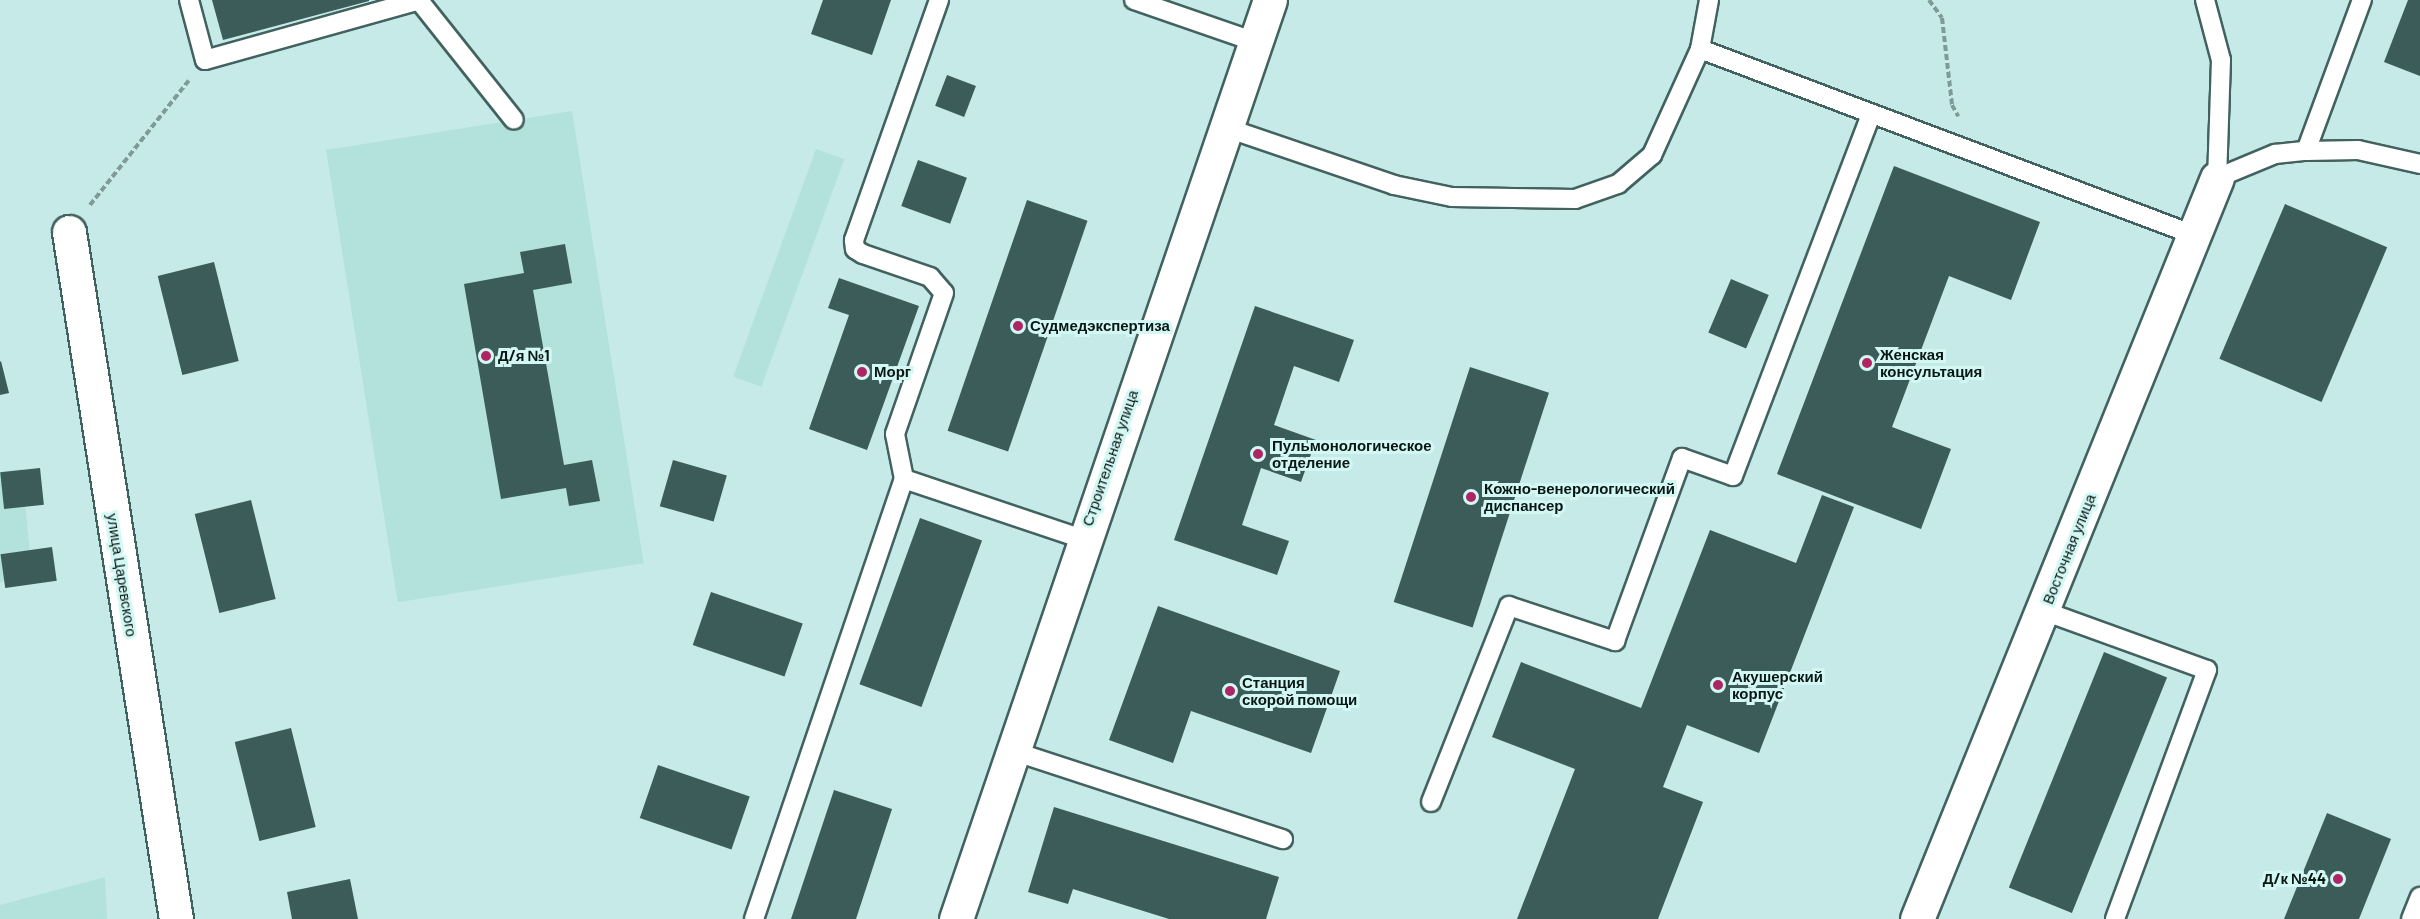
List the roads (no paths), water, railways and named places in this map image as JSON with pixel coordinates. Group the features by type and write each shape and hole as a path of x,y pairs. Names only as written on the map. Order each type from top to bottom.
{"street":[{"name":"Строительная улица","path":"956,919 1082,539 1270,0"},
{"name":"Восточная улица","path":"1917,919 2044,611 2217,178"},
{"name":"улица Царевского","path":"69,232 176,919"}],"lane":[{"path":"189,0 205,60 421,1 514,120"},
{"path":"754,919 904,479 895,434 944,293 930,277 863,254 855,249 854,240 939,0"},
{"path":"1134,0 1255,42"},
{"path":"1224,127 1395,185 1452,197 1575,199 1618,184 1652,155 1700,49 1709,0"},
{"path":"2205,0 2221,60 2217,178 2275,154 2306,151 2358,150 2420,164"},
{"path":"2306,151 2362,0"},
{"path":"1700,49 2194,235"},
{"path":"1431,802 1509,606 1615,641 1682,458 1732,476 1871,114"},
{"path":"904,479 1082,539"},
{"path":"2044,611 2207,670 2115,919"},
{"path":"1013,751 1282,839"},
{"path":"2411,919 2420,897"}],"place":[{"name":"Судмедэкспертиза","path":"1018,326"},
{"name":"Д/я №1","path":"486,356"},
{"name":"Женская консультация","path":"1867,363"},
{"name":"Морг","path":"862,372"},
{"name":"Пульмонологическое отделение","path":"1258,454"},
{"name":"Кожно-венерологический диспансер","path":"1471,497"},
{"name":"Акушерский корпус","path":"1718,685"},
{"name":"Станция скорой помощи","path":"1230,691"},
{"name":"Д/к №44","path":"2338,879"}]}
